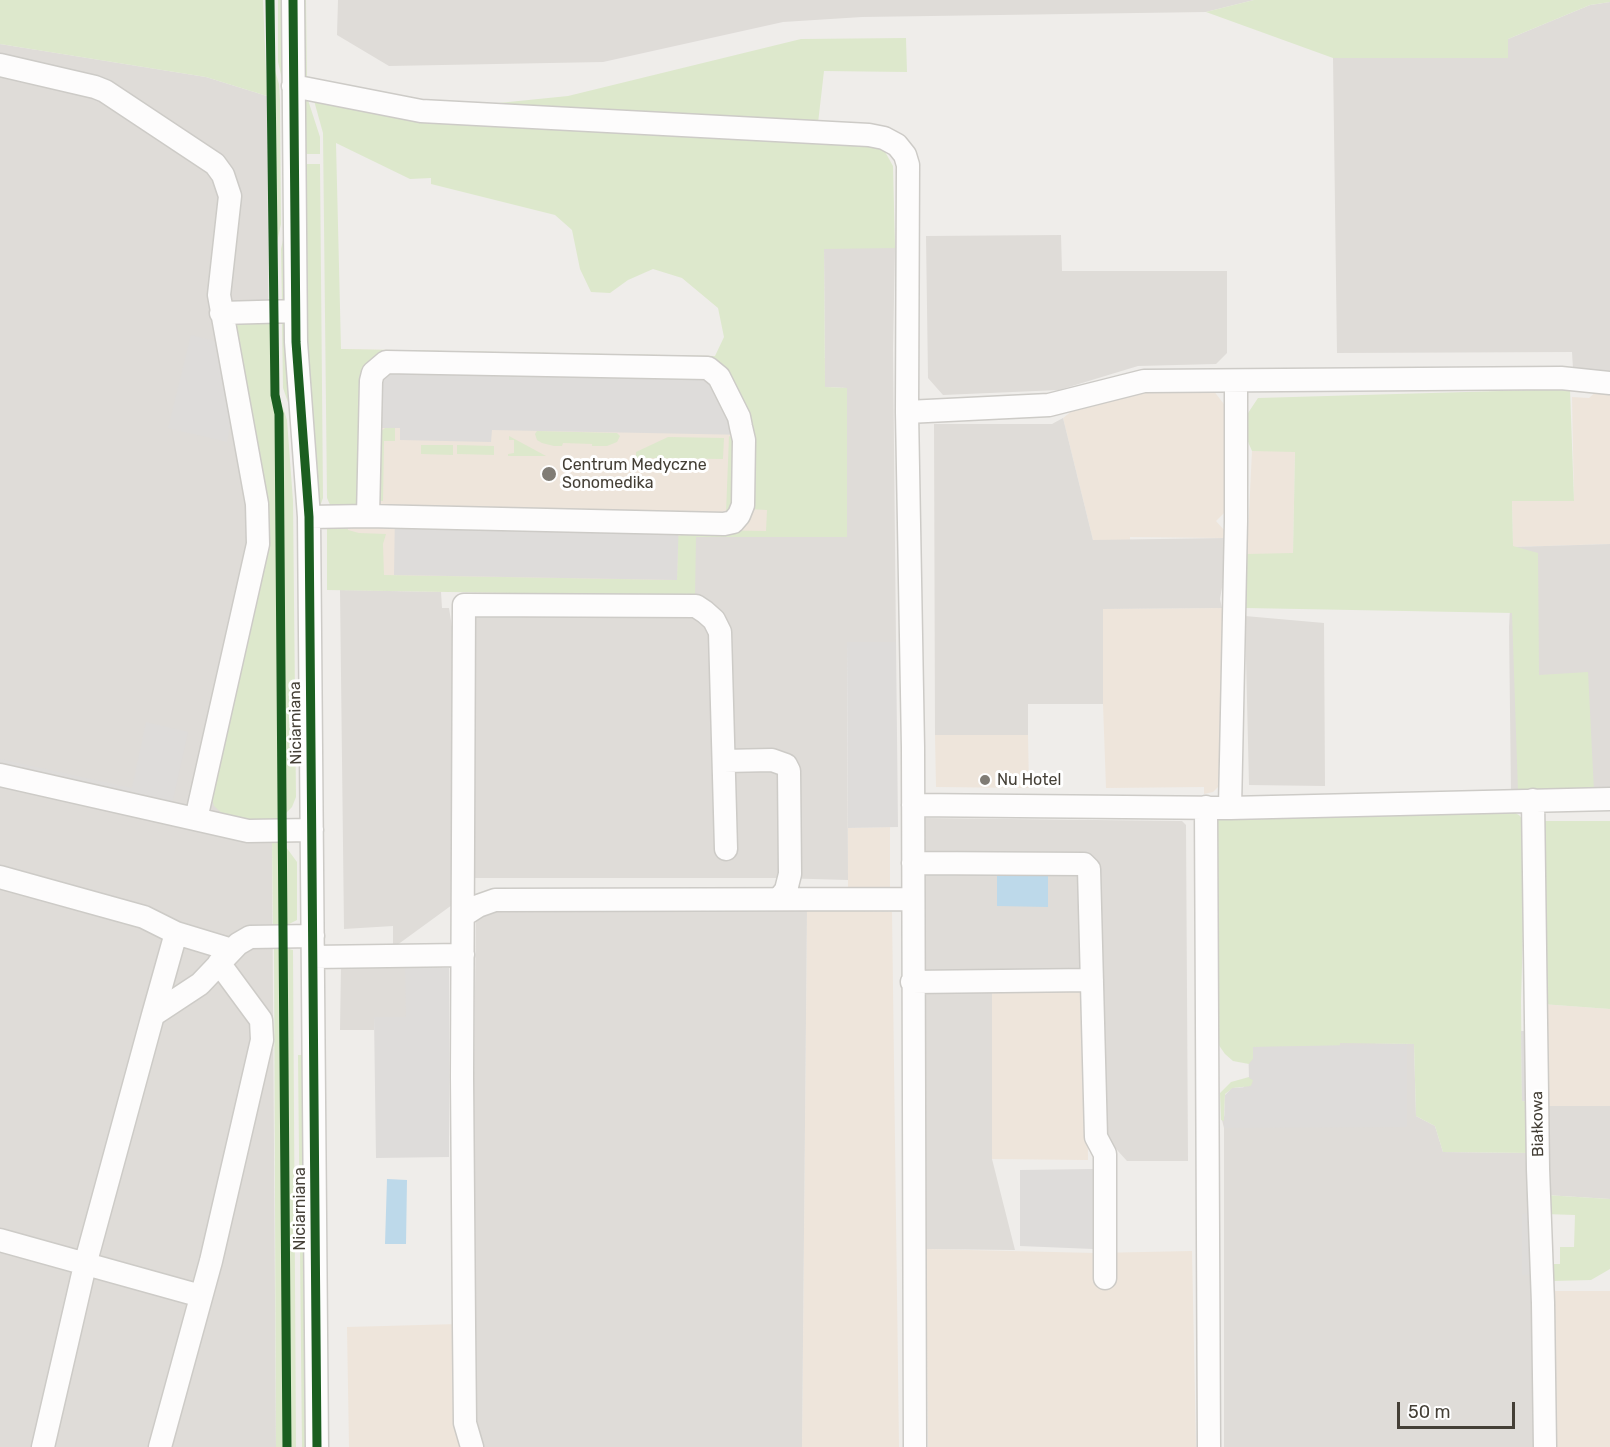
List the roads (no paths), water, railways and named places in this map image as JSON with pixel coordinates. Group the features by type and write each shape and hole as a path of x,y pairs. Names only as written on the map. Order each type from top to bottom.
{"street":[{"name":"Niciarniana","path":"293,0 295,311 309,517 317,1447"},
{"path":"0,65 105,91 215,164 230,196 219,285 221,313 257,504 258,544 196,819"},
{"path":"293,86 421,111 869,135 884,138 897,145 905,155 908,165 907,412 914,863 912,982 915,1447"},
{"path":"221,313 295,311"},
{"path":"309,517 368,516 724,524 733,522 739,515 742,505 744,440 739,417 719,377 708,368 386,362 374,373 371,381 368,516"},
{"path":"907,412 1048,405 1144,381 1561,378 1610,382"},
{"path":"1230,808 1236,521 1236,381"},
{"path":"472,1447 465,1423 464,605 696,606 714,620 720,632 726,849"},
{"path":"724,761 772,760 786,765 789,771 790,874 786,890 779,899"},
{"path":"0,775 248,831 312,830"},
{"path":"913,805 1230,808 1610,799"},
{"name":"Białkowa","path":"1533,800 1545,1447"},
{"path":"1206,807 1209,1447"},
{"path":"914,863 1084,864 1089,869 1095,1137 1105,1154 1106,1278"},
{"path":"0,877 144,917 226,957 261,1020 262,1040 201,1296 160,1447"},
{"path":"464,915 478,906 495,900 913,898"},
{"path":"43,1447 85,1265 177,933"},
{"path":"153,1015 200,984 226,957 250,937 313,947 463,955"},
{"path":"912,982 1092,980"},
{"path":"0,1240 201,1296"}],"water":[{"path":"997,873 1048,873 1048,907 997,906"},
{"path":"387,1179 407,1180 406,1244 385,1244"}],"place":[{"name":"Centrum Medyczne Sonomedika","path":"549,474"},
{"name":"Nu Hotel","path":"985,780"}]}
